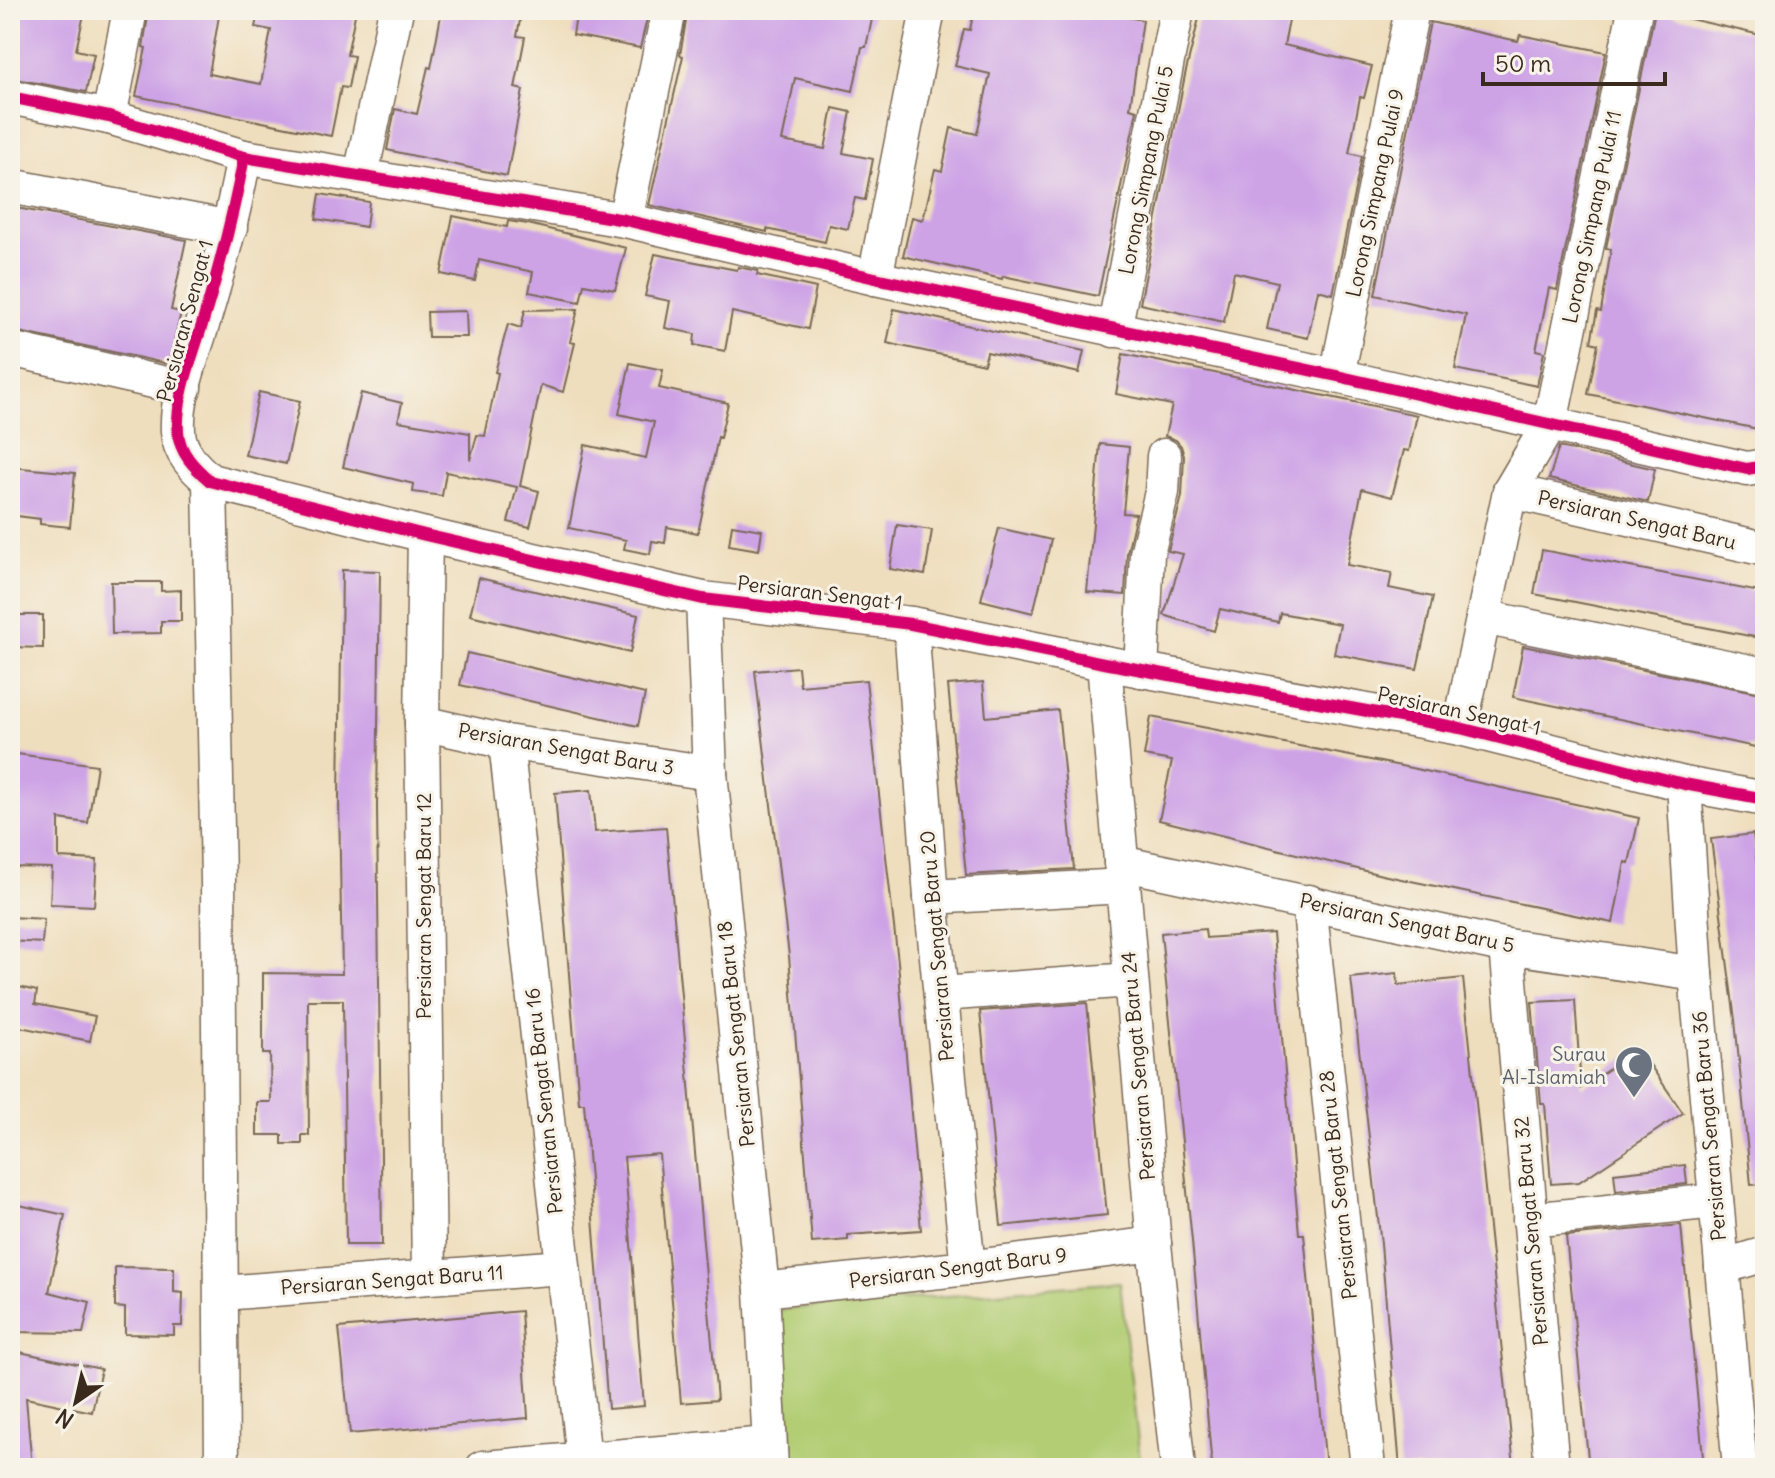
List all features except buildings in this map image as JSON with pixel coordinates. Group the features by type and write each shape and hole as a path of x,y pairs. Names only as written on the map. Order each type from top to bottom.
{"street":[{"path":"109,117 130,10"},
{"path":"361,175 396,10"},
{"path":"625,220 669,10"},
{"path":"875,278 928,10"},
{"name":"Lorong Simpang Pulai 5","path":"1114,330 1177,10"},
{"name":"Lorong Simpang Pulai 9","path":"1337,376 1412,10"},
{"name":"Lorong Simpang Pulai 11","path":"1460,728 1510,491 1550,423 1635,10"},
{"path":"10,97 109,117 244,157 625,220 875,278 1337,376 1747,469 1765,466"},
{"name":"Persiaran Sengat 1","path":"244,157 230,228 184,388 178,432 183,452 195,469 210,481 425,535 703,599 911,624 1460,728 1684,784 1765,799"},
{"path":"10,186 230,228"},
{"path":"10,349 184,388"},
{"path":"1141,670 1147,554 1162,492 1164,456"},
{"path":"210,481 223,1293 222,1468"},
{"name":"Persiaran Sengat Baru","path":"1510,491 1765,549"},
{"name":"Persiaran Sengat Baru 12","path":"425,535 422,723 429,1276"},
{"name":"Persiaran Sengat Baru 18","path":"703,599 710,773 762,1290 770,1456"},
{"path":"1483,617 1765,675"},
{"name":"Persiaran Sengat Baru 20","path":"911,624 931,897 968,1268"},
{"name":"Persiaran Sengat Baru 24","path":"1104,663 1154,1244 1178,1468"},
{"name":"Persiaran Sengat Baru 3","path":"422,723 506,742 710,773"},
{"name":"Persiaran Sengat Baru 16","path":"506,742 562,1267 606,1461"},
{"name":"Persiaran Sengat Baru 36","path":"1684,784 1696,974 1722,1267 1748,1461"},
{"name":"Persiaran Sengat Baru 5","path":"931,897 1122,875 1309,902 1507,946 1696,974"},
{"name":"Persiaran Sengat Baru 28","path":"1309,902 1368,1468"},
{"name":"Persiaran Sengat Baru 32","path":"1507,946 1552,1468"},
{"path":"941,994 1131,980"},
{"path":"1530,1220 1716,1201"},
{"name":"Persiaran Sengat Baru 9","path":"762,1290 1154,1244"},
{"path":"1722,1267 1765,1254"},
{"name":"Persiaran Sengat Baru 11","path":"223,1293 562,1267"},
{"path":"493,1468 770,1456"}],"green space":[{"path":"1120,1282 1141,1468 794,1468 778,1310"}],"cycle path":[{"path":"10,97 109,117 244,157 625,220 875,278 1337,376 1747,469 1765,466"},
{"path":"244,157 210,298 186,374 178,417 179,439 185,453 210,481 425,535 703,599 911,624 1460,728 1684,784 1765,799"}],"place":[{"name":"Surau Al-Islamiah","path":"1634,1099"}]}
